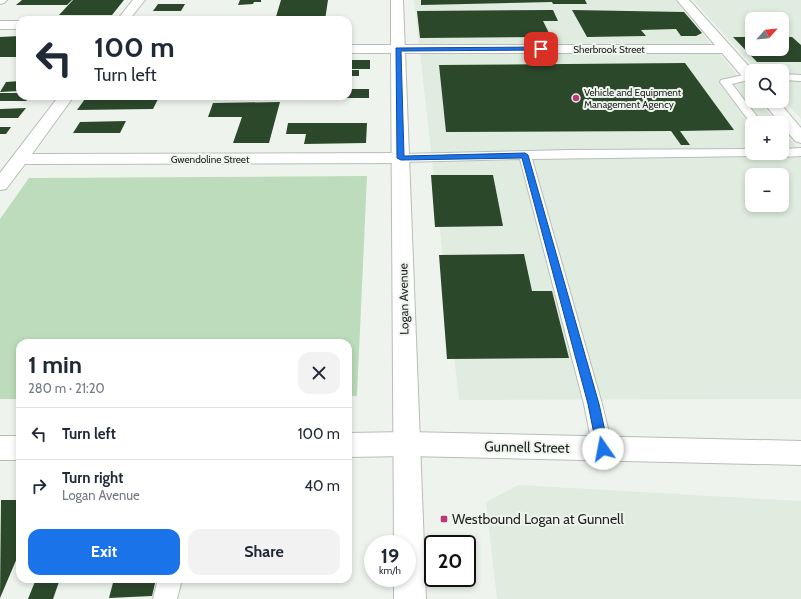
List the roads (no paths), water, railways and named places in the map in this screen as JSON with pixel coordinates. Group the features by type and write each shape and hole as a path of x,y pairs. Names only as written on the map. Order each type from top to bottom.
{"street":[{"path":"126,16 139,0"},
{"name":"Logan Avenue","path":"397,0 410,599"},
{"path":"684,0 745,70"},
{"path":"0,25 16,25"},
{"name":"Sherbrook Street","path":"352,49 726,48"},
{"path":"0,185 64,100"},
{"path":"776,108 801,138"},
{"name":"Gwendoline Street","path":"19,160 401,158"},
{"name":"Gunnell Street","path":"352,445 407,444 801,453"},
{"path":"0,448 16,448"}],"lane":[{"path":"789,77 801,78"},
{"path":"745,78 725,82 751,116"},
{"path":"401,158 525,155 745,153"},
{"path":"525,155 593,404 603,449"},
{"path":"165,599 169,583"}],"place":[{"name":"Vehicle and Equipment Management Agency","path":"576,98"},
{"name":"Westbound Logan at Gunnell","path":"444,519"}]}
